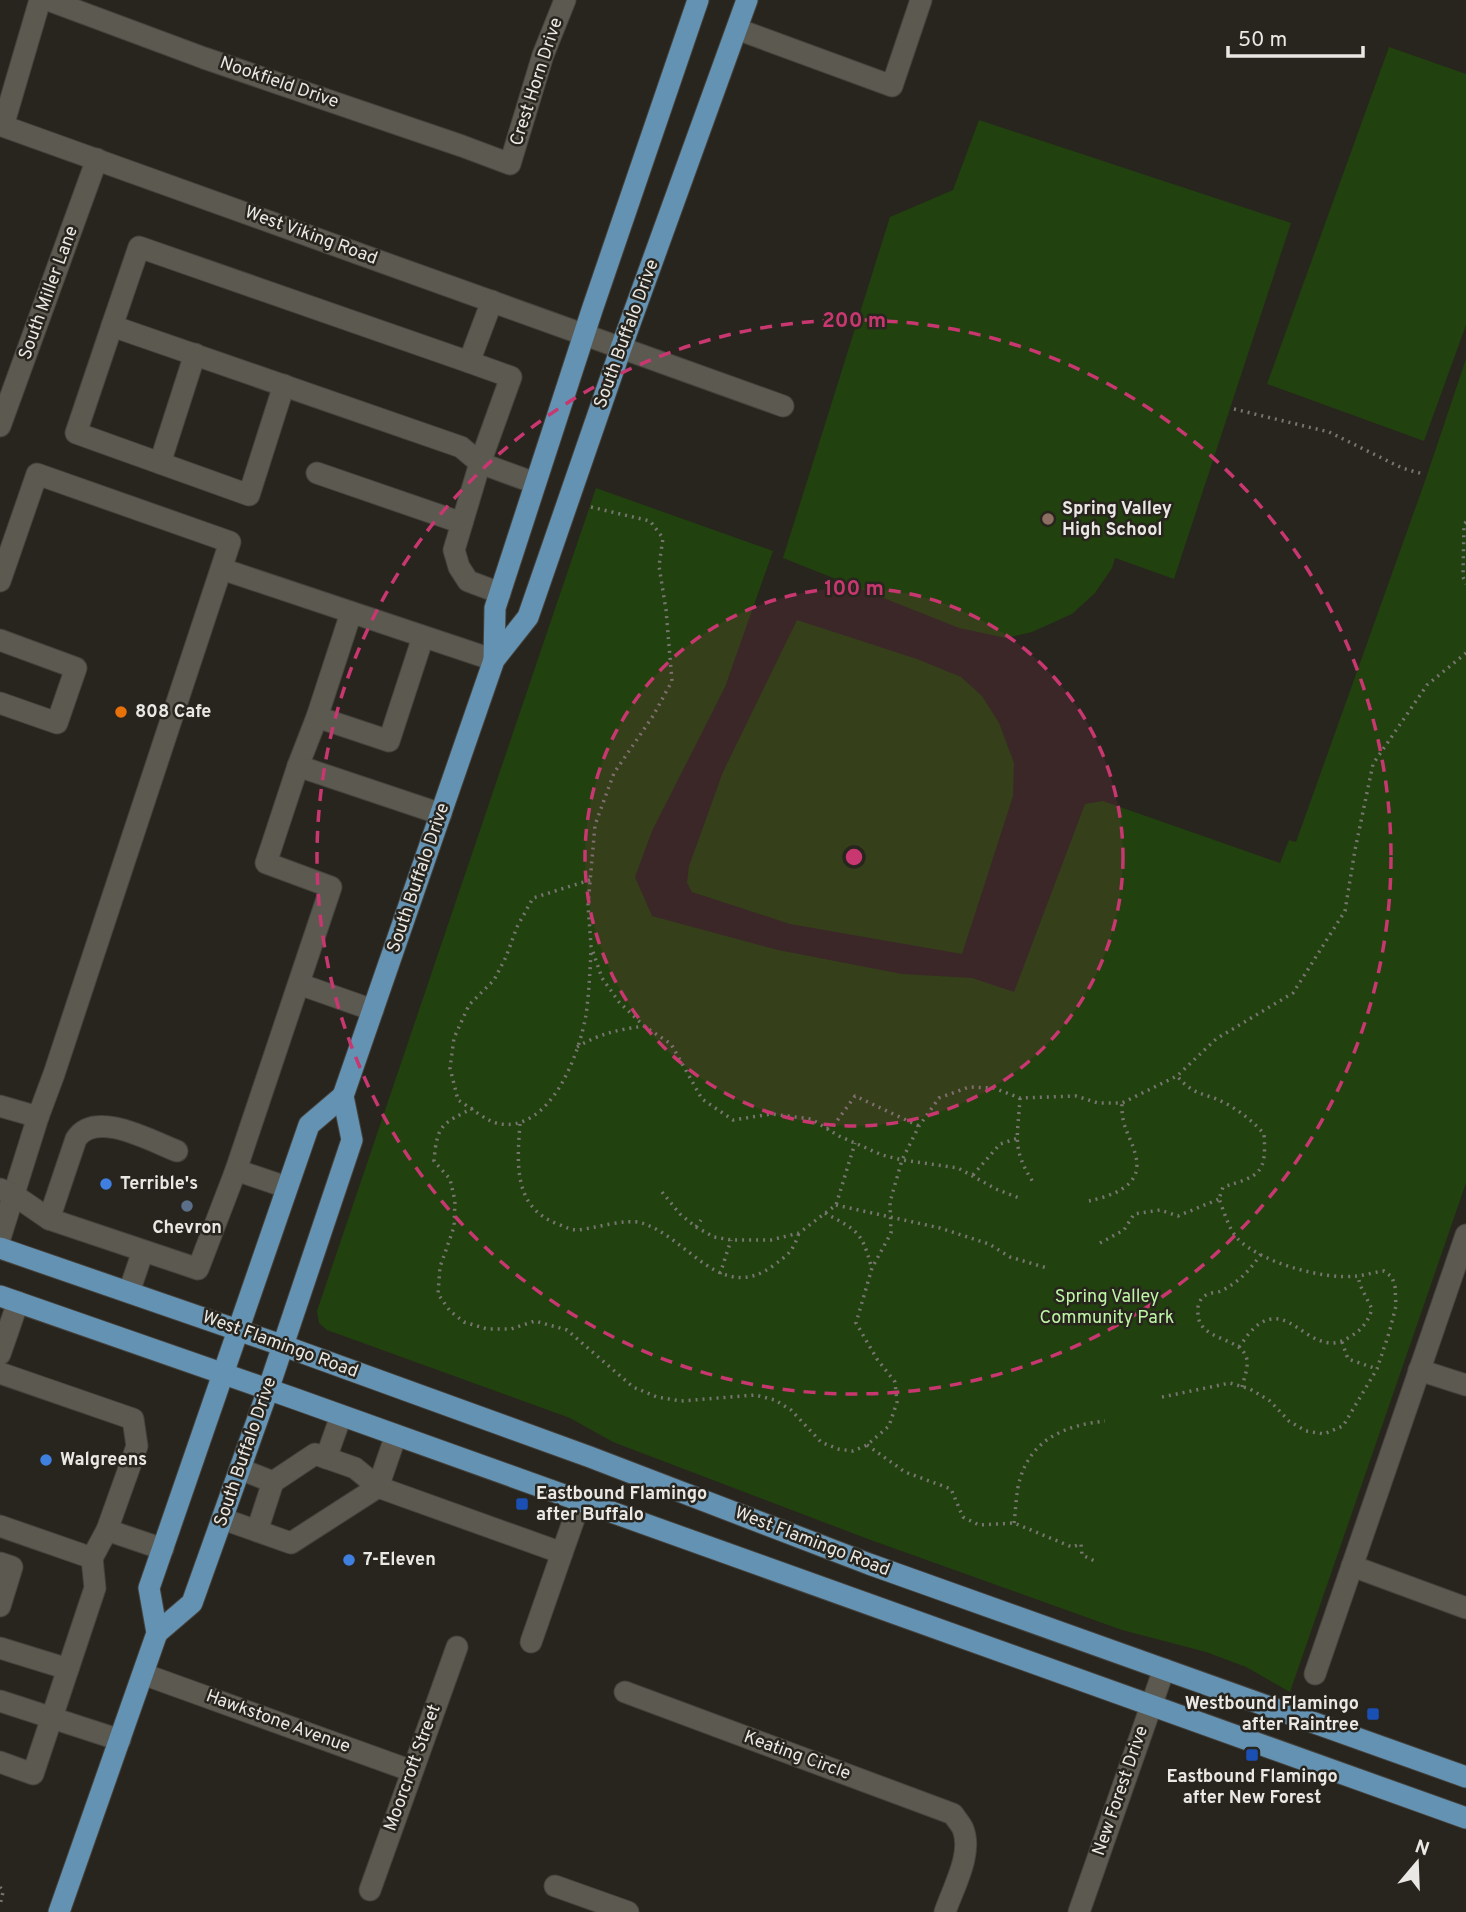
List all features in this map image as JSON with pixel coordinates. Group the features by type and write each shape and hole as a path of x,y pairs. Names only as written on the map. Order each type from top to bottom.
{"main road":[{"name":"South Buffalo Drive","path":"157,1633 192,1603 284,1346 352,1140 343,1096 494,660 495,608 584,334 698,0"},
{"name":"South Buffalo Drive","path":"494,660 527,617 747,0"},
{"path":"60,1912 157,1633 149,1588 240,1331 286,1187 309,1125 343,1096"},
{"name":"West Flamingo Road","path":"0,1248 284,1346 578,1453 869,1564 1466,1777"},
{"path":"9,1299 1151,1705 1465,1813"}],"street":[{"path":"1,125 40,0"},
{"name":"Nookfield Drive","path":"48,0 204,58 510,164"},
{"name":"Crest Horn Drive","path":"510,164 543,55 565,0"},
{"path":"737,29 892,86 921,0"},
{"name":"West Viking Road","path":"1,125 783,406"},
{"name":"South Miller Lane","path":"0,426 97,159"},
{"path":"284,385 249,495 76,433 139,247 511,377 480,463 454,550 459,567 468,581 500,593"},
{"path":"469,362 492,301"},
{"path":"112,326 461,447 480,463 535,483"},
{"path":"160,463 195,354"},
{"path":"317,473 462,523"},
{"path":"0,581 37,474 230,542 54,1074 7,1192 0,1238"},
{"path":"222,569 494,660"},
{"path":"7,1192 49,1219 198,1269 236,1170 331,887 266,863 351,612"},
{"path":"317,717 390,741 423,637"},
{"path":"0,640 76,668 57,723 0,702"},
{"path":"298,766 441,814"},
{"path":"299,984 373,1010"},
{"path":"0,1106 38,1117"},
{"path":"49,1219 81,1131 106,1125 177,1151"},
{"path":"236,1170 286,1187"},
{"path":"1315,1674 1466,1234"},
{"path":"129,1292 143,1251"},
{"path":"0,1354 9,1299"},
{"path":"1419,1370 1466,1385"},
{"path":"0,1373 133,1419 137,1446 107,1530 92,1558 95,1588 33,1774 0,1762"},
{"path":"327,1458 341,1416"},
{"path":"223,1519 291,1544 378,1488 396,1435"},
{"path":"257,1531 273,1482 315,1454 355,1468 378,1488 562,1553"},
{"path":"240,1469 273,1482"},
{"path":"531,1642 580,1502"},
{"path":"0,1526 92,1558"},
{"path":"107,1530 163,1549"},
{"path":"0,1606 6,1565 27,1535"},
{"path":"1352,1566 1466,1608"},
{"path":"0,1647 68,1669"},
{"name":"Moorcroft Street","path":"370,1890 457,1647"},
{"name":"New Forest Drive","path":"1079,1912 1164,1669"},
{"name":"Hawkstone Avenue","path":"143,1674 412,1771"},
{"name":"Keating Circle","path":"625,1692 953,1814 963,1828 966,1843 964,1859 945,1912"},
{"path":"0,1701 120,1740"},
{"path":"555,1886 628,1912"}],"path":[{"path":"1234,409 1329,432 1402,468 1423,474"},
{"path":"590,880 533,898 494,980 469,1005 454,1038 450,1068 458,1100 498,1124 520,1124 541,1112 561,1086 576,1048 585,1018 591,946 589,905 595,825 614,773 653,716 672,681 659,566 663,538 650,522 591,506"},
{"path":"1466,522 1463,577 1466,584"},
{"path":"473,1108 444,1123 436,1139 434,1161 450,1179 455,1201 454,1227 440,1267 438,1294 450,1311 464,1322 487,1329 510,1329 535,1321 567,1329 633,1387 657,1397 681,1401 755,1395 775,1400 791,1410 821,1442 838,1449 853,1451 867,1445 889,1426 897,1402 895,1382 877,1359 856,1323 872,1268 891,1233 890,1202 902,1160 919,1126 939,1098 969,1087 994,1088 1020,1098 1076,1096 1098,1102 1122,1103 1177,1076 1216,1040 1293,993 1345,911 1373,764 1427,685 1466,653"},
{"path":"591,946 602,978 619,1002 644,1026 671,1044 702,1098 733,1119 771,1114 811,1119 882,1155 958,1168 1019,1198"},
{"path":"576,1048 612,1031 644,1026"},
{"path":"1162,1397 1230,1383 1270,1401 1289,1421 1306,1431 1324,1434 1343,1426 1377,1369 1396,1306 1392,1277 1384,1271 1358,1276 1306,1271 1261,1254 1237,1238 1219,1199 1223,1187 1244,1180 1261,1170 1266,1156 1265,1134 1224,1102 1188,1089 1177,1076"},
{"path":"827,1129 834,1125 855,1096 919,1126"},
{"path":"1020,1098 1017,1152 1021,1164 1033,1182"},
{"path":"1088,1201 1121,1191 1137,1172 1137,1159 1121,1118 1122,1103"},
{"path":"520,1124 518,1179 533,1209 544,1219 574,1230 638,1222 670,1237 720,1274 733,1278 760,1275 793,1251 799,1233"},
{"path":"973,1175 1000,1144 1018,1138"},
{"path":"662,1192 680,1214 714,1237 731,1240 771,1240 799,1233 836,1205 855,1143"},
{"path":"1100,1242 1124,1230 1134,1214 1160,1210 1178,1216 1219,1199"},
{"path":"836,1205 940,1228 989,1244 1010,1257 1047,1268"},
{"path":"825,1213 854,1229 864,1242 872,1268"},
{"path":"696,1227 701,1220"},
{"path":"720,1274 731,1240"},
{"path":"1242,1387 1247,1356 1239,1347 1209,1332 1199,1323 1197,1312 1199,1302 1206,1294 1219,1292 1247,1274 1261,1254"},
{"path":"1239,1347 1253,1328 1274,1318 1284,1320 1327,1343 1342,1342 1354,1335 1368,1322 1373,1309 1358,1276"},
{"path":"1342,1342 1348,1359 1377,1369"},
{"path":"1014,1522 1019,1480 1026,1463 1046,1439 1060,1430 1080,1423 1105,1421"},
{"path":"867,1445 905,1472 951,1489 963,1517 979,1525 1014,1522 1072,1547 1081,1544 1082,1555 1097,1562"},
{"path":"0,1887 3,1892 0,1905"}],"green space":[{"path":"1389,47 1466,74 1466,325 1424,441 1267,384"},
{"path":"979,120 1291,223 1174,579 1115,558 1112,568 1095,593 1072,614 1032,632 1006,638 959,628 783,558 890,217 953,190"},
{"name":"Spring Valley Community Park","path":"1466,359 1466,1183 1290,1692 1246,1667 1206,1652 1122,1630 868,1539 613,1442 570,1418 327,1330 319,1323 317,1311 596,488 773,551 725,687 652,831 635,877 652,916 778,950 902,974 972,978 1014,992 1085,804 1103,801 1280,863 1289,840 1296,842"},
{"path":"797,620 917,659 961,677 982,696 999,723 1014,763 1013,796 962,954 790,924 692,892 687,883 689,866 723,772"}],"place":[{"name":"Spring Valley High School","path":"1048,519"},
{"name":"808 Cafe","path":"121,712"},
{"name":"Terrible's","path":"106,1184"},
{"name":"Chevron","path":"187,1206"},
{"name":"Walgreens","path":"46,1460"},
{"name":"Eastbound Flamingo after Buffalo","path":"522,1504"},
{"name":"7-Eleven","path":"349,1560"},
{"name":"Westbound Flamingo after Raintree","path":"1373,1714"},
{"name":"Eastbound Flamingo after New Forest","path":"1252,1755"}]}
